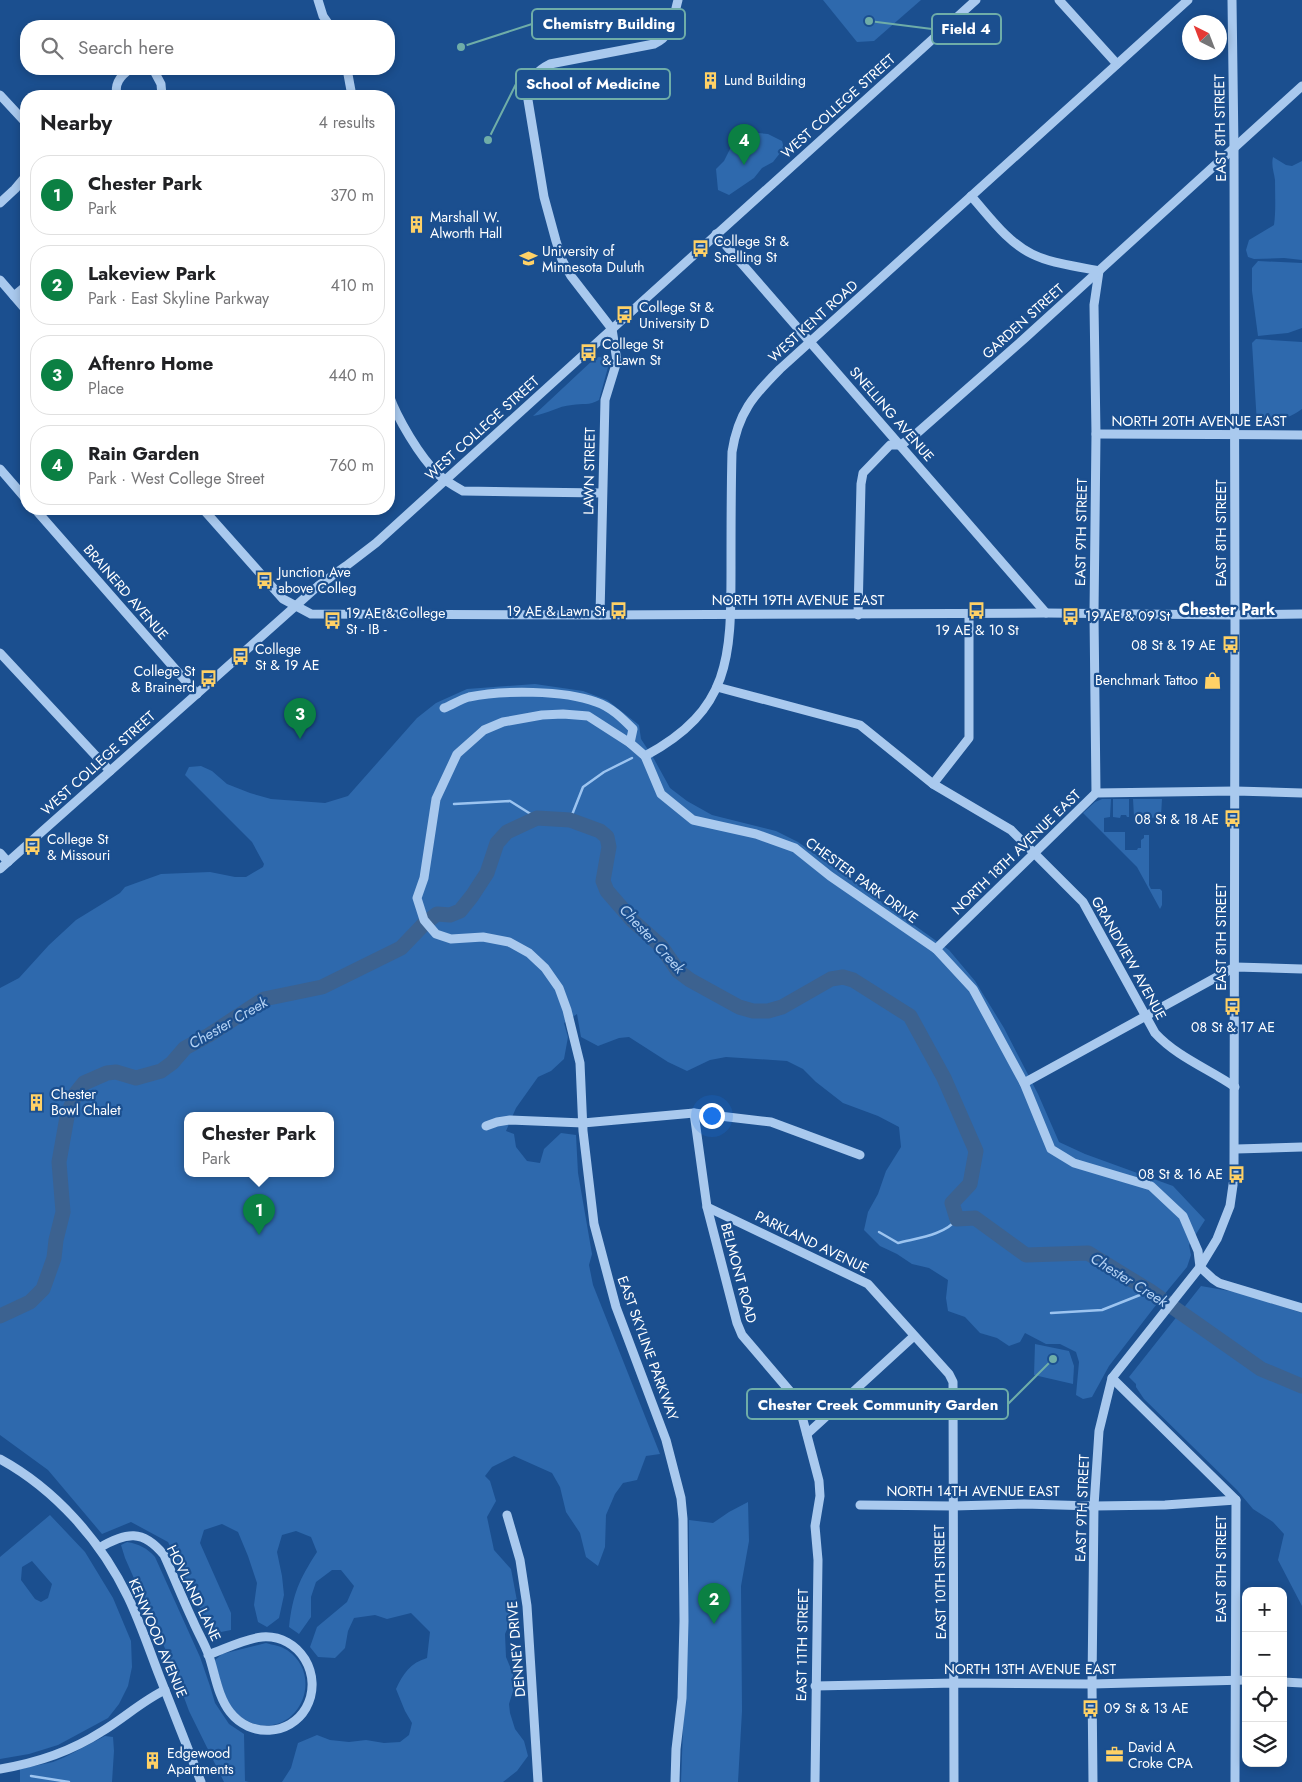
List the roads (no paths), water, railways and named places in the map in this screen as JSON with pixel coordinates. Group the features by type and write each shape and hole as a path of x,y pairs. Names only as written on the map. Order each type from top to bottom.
{"street":[{"path":"318,0 326,20"},
{"path":"612,329 571,276 562,260 544,196 527,94 529,84 533,76 550,64 654,44 661,41 669,34 678,0"},
{"name":"WEST COLLEGE STREET","path":"0,869 318,586 376,543 976,0"},
{"path":"1059,0 1116,64"},
{"name":"WEST KENT ROAD","path":"645,756 665,745 686,728 702,710 717,687 727,654 730,614 732,452 735,433 744,412 758,391 810,341 1188,0"},
{"name":"EAST 8TH STREET","path":"1200,1268 1217,1239 1230,1206 1236,1149 1232,0"},
{"path":"116,90 116,85 122,75"},
{"path":"156,75 161,84 162,90"},
{"path":"348,75 351,90"},
{"name":"GARDEN STREET","path":"858,614 860,495 863,473 867,468 890,445 901,445 1010,351 1302,86"},
{"path":"0,95 20,117"},
{"path":"0,203 20,183"},
{"path":"971,196 1005,234 1026,250 1046,260 1099,271"},
{"name":"SNELLING AVENUE","path":"716,234 1046,613"},
{"name":"EAST 9TH STREET","path":"1096,793 1094,305 1099,271"},
{"path":"0,280 20,303"},
{"path":"14,296 20,291"},
{"name":"LAWN STREET","path":"600,615 605,400 616,361 612,329"},
{"path":"395,410 418,449 436,473 463,491 602,493"},
{"name":"NORTH 20TH AVENUE EAST","path":"1096,434 1302,435"},
{"path":"0,470 20,492"},
{"name":"BRAINERD AVENUE","path":"40,515 197,694"},
{"name":"NORTH 19TH AVENUE EAST","path":"208,515 283,599 311,614 1302,614"},
{"path":"933,784 970,738 969,614"},
{"path":"0,653 110,771"},
{"name":"GRANDVIEW AVENUE","path":"717,687 860,725 933,784 1011,830 1083,902 1155,1033 1165,1043 1235,1087"},
{"path":"444,708 468,697 504,693 568,695 596,702 618,714 633,729 630,743"},
{"name":"CHESTER PARK DRIVE","path":"417,902 416,898 424,878 436,799 457,754 484,730 503,722 562,714 588,716 630,743 645,756 661,794 693,820 756,834 795,848 837,881 936,949 973,989 1024,1082 1051,1149 1074,1163 1151,1186 1183,1216 1198,1251 1200,1268"},
{"name":"NORTH 18TH AVENUE EAST","path":"936,949 1096,793 1235,791 1302,793"},
{"path":"0,853 8,862"},
{"name":"EAST SKYLINE PARKWAY","path":"417,902 424,920 436,934 451,939 483,937 509,942 529,953 545,968 560,988 580,1063 583,1123 596,1232 618,1314 666,1440 675,1471 681,1503 684,1563 682,1698 676,1749 675,1782"},
{"path":"1024,1082 1235,967 1302,969"},
{"path":"486,1126 510,1120 583,1123 694,1113 771,1122 860,1156"},
{"name":"BELMONT ROAD","path":"694,1113 707,1207 737,1323 742,1335 794,1396 799,1405 819,1481 820,1496 818,1509"},
{"path":"1236,1149 1302,1147"},
{"name":"PARKLAND AVENUE","path":"707,1207 868,1284 949,1374 953,1382"},
{"path":"1200,1268 1213,1280 1220,1283 1302,1308"},
{"name":"EAST 9TH STREET","path":"1093,1782 1094,1506 1098,1431 1112,1378 1200,1268"},
{"path":"807,1434 914,1336"},
{"name":"EAST 8TH STREET","path":"1112,1378 1236,1500 1235,1782"},
{"name":"EAST 10TH STREET","path":"953,1382 954,1782"},
{"name":"KENWOOD AVENUE","path":"0,1459 32,1480 52,1497 72,1516 99,1548 128,1596 201,1782"},
{"name":"NORTH 14TH AVENUE EAST","path":"860,1505 953,1506 1024,1504 1094,1506 1164,1505 1236,1500"},
{"name":"EAST 11TH STREET","path":"814,1782 818,1560 815,1526 818,1509"},
{"name":"DENNEY DRIVE","path":"507,1515 520,1560 526,1606 538,1782"},
{"name":"HOVLAND LANE","path":"99,1548 114,1539 128,1535 138,1536 156,1545 164,1555 208,1655 220,1693 229,1711 246,1726 260,1730 276,1730 299,1718 307,1706 312,1693 312,1678 308,1663 298,1650 286,1641 263,1637 208,1655"},
{"name":"NORTH 13TH AVENUE EAST","path":"815,1686 954,1683 1092,1684 1242,1680"},
{"path":"1287,1682 1302,1683"},
{"path":"0,1769 20,1766 72,1748 102,1732 144,1701 165,1690"}],"waterway":[{"path":"570,820 583,787 604,772 632,758"},
{"path":"454,804 510,801 537,818"},
{"name":"Chester Creek","path":"0,1316 30,1302 43,1289 54,1258 63,1212 59,1162 67,1117 76,1093 84,1083 107,1073 116,1072 136,1078 161,1071 172,1063 185,1048 209,1035 264,999 322,987 401,948 425,923 437,914 450,915 460,911 487,873 497,843 507,832 537,818 570,820 600,831 607,837 609,847 603,881 607,891 633,921 661,946 678,971 690,980 739,1007 753,1011 768,1011 782,1007 831,979 843,977 853,980 910,1016 944,1078 976,1151 970,1184 952,1203 957,1219 975,1218 1026,1255 1088,1253 1150,1291 1261,1369 1302,1386"},
{"path":"879,1232 898,1243 938,1232 957,1219"},
{"path":"1051,1313 1102,1310 1150,1291"},
{"path":"31,1776 69,1782"}],"place":[{"name":"Field 4","path":"869,21"},
{"name":"Chemistry Building","path":"461,47"},
{"name":"Lund Building","path":"710,80"},
{"name":"School of Medicine","path":"488,140"},
{"name":"Rain Garden","path":"744,165"},
{"name":"Marshall W. Alworth Hall","path":"416,225"},
{"name":"College St & Snelling St","path":"700,249"},
{"name":"University of Minnesota Duluth","path":"528,259"},
{"name":"College St & University D","path":"625,315"},
{"name":"College St & Lawn St","path":"588,352"},
{"name":"Junction Ave above Colleg","path":"264,580"},
{"name":"19 AE & 10 St","path":"977,610"},
{"name":"19 AE & Lawn St","path":"619,611"},
{"name":"19 AE & 09 St","path":"1071,616"},
{"name":"19 AE & College St - IB -","path":"332,621"},
{"name":"08 St & 19 AE","path":"1230,645"},
{"name":"College St & 19 AE","path":"241,657"},
{"name":"College St & Brainerd","path":"209,679"},
{"name":"Benchmark Tattoo","path":"1212,680"},
{"name":"Aftenro Home","path":"300,739"},
{"name":"08 St & 18 AE","path":"1233,819"},
{"name":"College St & Missouri","path":"33,847"},
{"name":"08 St & 17 AE","path":"1233,1007"},
{"name":"Chester Bowl Chalet","path":"37,1102"},
{"name":"08 St & 16 AE","path":"1237,1174"},
{"name":"Chester Park","path":"259,1235"},
{"name":"Chester Creek Community Garden","path":"1053,1359"},
{"name":"Lakeview Park","path":"714,1624"},
{"name":"09 St & 13 AE","path":"1090,1708"},
{"name":"David A Croke CPA","path":"1114,1755"},
{"name":"Edgewood Apartments","path":"153,1761"}],"district":[{"name":"Chester Park","path":"1227,609"}]}
